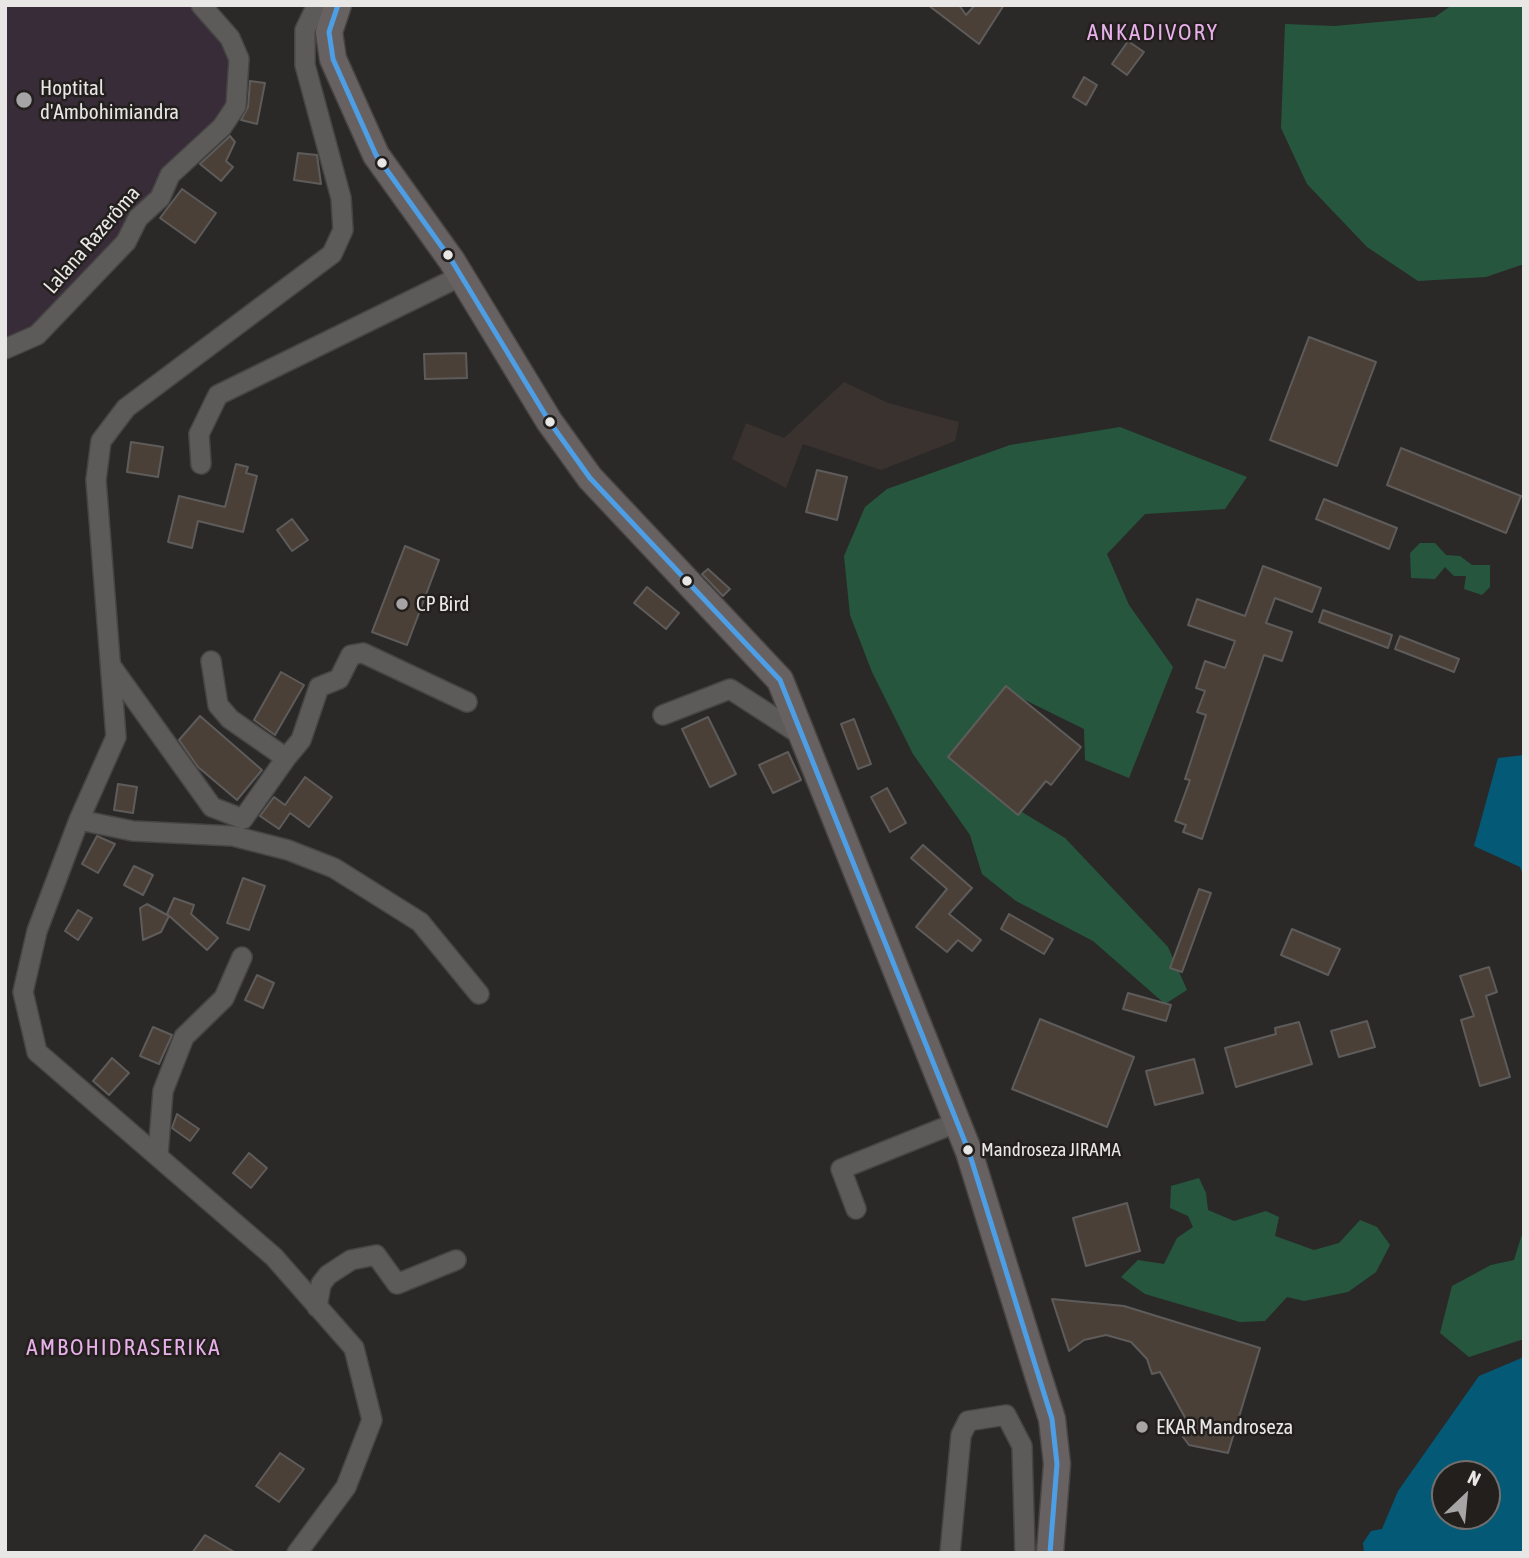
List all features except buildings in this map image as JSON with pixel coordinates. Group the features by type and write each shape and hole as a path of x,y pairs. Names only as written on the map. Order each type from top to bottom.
{"main road":[{"path":"338,5 329,32 340,80 376,155 461,276 549,421 590,478 780,680 836,813 958,1122 1052,1419 1056,1464 1050,1553"}],"street":[{"name":"Lalana Razerôma","path":"5,349 37,335 126,242 138,218 160,198 170,175 222,127 236,106 239,59 230,38 201,5"},
{"path":"297,1553 346,1487 372,1420 354,1349 274,1257 37,1052 23,992 37,930 79,820 116,737 96,480 101,441 126,408 332,254 344,230 341,198 305,65 305,30 317,5"},
{"path":"201,464 199,434 218,395 461,276"},
{"path":"111,665 212,807 243,819 301,740 318,687 339,679 351,655 363,653 467,702"},
{"path":"211,661 218,705 230,719 286,758"},
{"path":"663,715 730,689 797,733 836,813"},
{"path":"79,820 133,831 233,836 288,850 334,868 420,922 479,994"},
{"path":"158,1155 163,1091 184,1037 225,998 242,957"},
{"path":"856,1209 841,1169 958,1122"},
{"path":"317,1307 321,1284 328,1275 351,1260 376,1255 397,1284 456,1260"},
{"path":"950,1553 961,1435 968,1421 1006,1415 1022,1446 1025,1553"}],"shaded area":[{"path":"5,5 201,5 230,38 236,106 37,335 5,339"},
{"path":"844,382 888,403 959,422 955,441 881,470 803,444 786,488 732,459 746,423 784,438"}],"green space":[{"path":"1452,5 1524,5 1524,264 1486,277 1418,281 1367,247 1307,184 1281,128 1285,24 1334,26 1435,17"},
{"path":"1120,427 1247,477 1225,509 1145,514 1107,554 1129,605 1173,667 1129,778 1085,760 1084,729 1021,698 989,720 1007,803 1065,838 1168,947 1187,990 1165,1004 1093,941 1016,901 982,874 970,835 913,754 872,672 850,615 844,556 865,507 887,489 1010,445"},
{"path":"1420,543 1435,543 1446,555 1460,556 1472,565 1490,565 1490,587 1482,595 1464,589 1466,576 1454,576 1445,567 1435,579 1411,578 1410,553"},
{"path":"1199,1178 1206,1193 1208,1210 1234,1221 1266,1211 1279,1217 1275,1236 1314,1250 1339,1243 1360,1220 1377,1227 1390,1245 1376,1272 1348,1292 1304,1301 1287,1297 1265,1321 1240,1322 1145,1294 1121,1277 1138,1260 1164,1264 1177,1238 1193,1227 1188,1216 1170,1208 1171,1186"},
{"path":"1524,1228 1524,1339 1469,1357 1440,1333 1452,1286 1491,1265 1514,1260"}],"water":[{"path":"1524,755 1524,877 1520,867 1474,846 1498,758"},
{"path":"1524,1357 1524,1553 1364,1553 1363,1543 1371,1531 1382,1529 1398,1491 1479,1376"}],"transit line":[{"path":"338,5 329,32 333,59 376,155 452,261 549,421 590,478 780,680 969,1152 1052,1419 1057,1464 1050,1553"}],"place":[{"name":"Hoptital d'Ambohimiandra","path":"24,100"},
{"name":"CP Bird","path":"402,604"},
{"name":"Mandroseza JIRAMA","path":"968,1150"},
{"name":"EKAR Mandroseza","path":"1142,1427"}],"district":[{"name":"ANKADIVORY","path":"1153,33"},
{"name":"AMBOHIDRASERIKA","path":"124,1348"}]}
